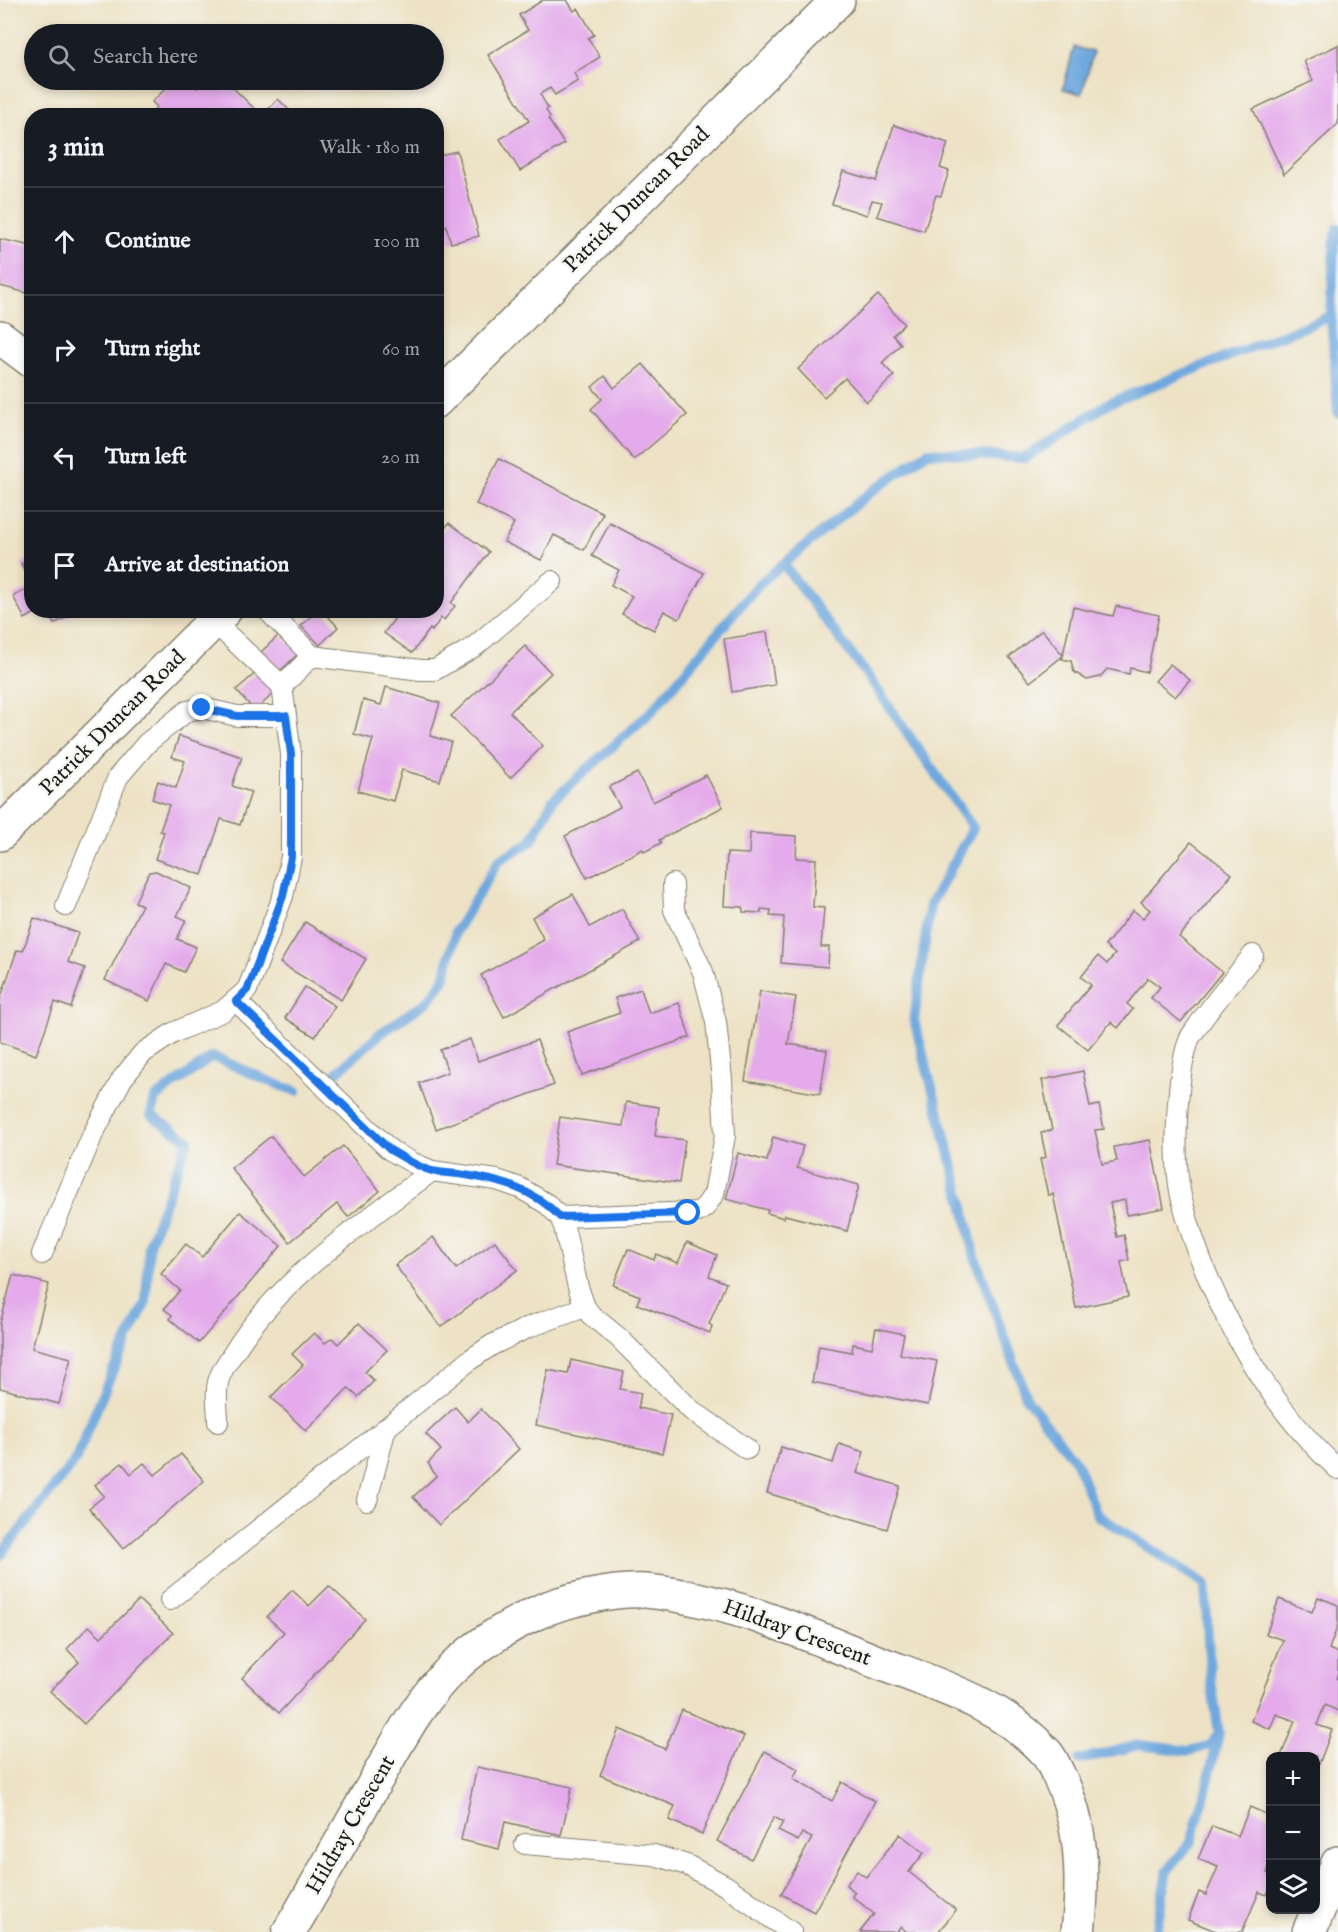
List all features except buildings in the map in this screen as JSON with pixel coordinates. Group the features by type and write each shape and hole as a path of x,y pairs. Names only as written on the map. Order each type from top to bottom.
{"street":[{"name":"Patrick Duncan Road","path":"444,393 838,0"},
{"path":"0,337 24,355"},
{"name":"Patrick Duncan Road","path":"0,834 218,618"},
{"name":"Hildray Crescent","path":"289,1932 413,1716 453,1668 485,1641 537,1612 582,1598 642,1591 687,1597 761,1616 980,1702 1017,1726 1049,1756 1073,1809 1079,1837 1081,1867 1078,1932"},
{"path":"1309,1932 1338,1863"}],"lane":[{"path":"275,618 312,656 435,670 474,647 552,581"},
{"path":"42,1254 93,1134 122,1079 143,1053 173,1033 223,1011 247,990 283,896 291,857 291,754 282,686 222,618"},
{"path":"282,686 312,656"},
{"path":"66,906 118,777 147,743 187,711 202,708 237,716 286,716"},
{"path":"560,1217 698,1212 705,1207 714,1194 725,1136 716,1022 703,972 674,910 672,884"},
{"path":"1252,955 1188,1041 1181,1082 1176,1139 1181,1195 1220,1303 1260,1378 1321,1454 1338,1469"},
{"path":"236,1001 390,1150 432,1171 497,1180 520,1188 547,1204 560,1217 570,1246 578,1287 585,1307 591,1315 619,1338 691,1410 747,1449"},
{"path":"218,1422 219,1378 243,1337 278,1295 372,1216 432,1171"},
{"path":"170,1600 471,1359 492,1345 529,1327 585,1307"},
{"path":"368,1500 387,1428"},
{"path":"525,1844 654,1855 687,1865 726,1886 791,1932"}],"water":[{"path":"1074,47 1093,52 1082,94 1063,89"}],"waterway":[{"path":"1338,228 1334,245 1331,316 1338,413"},
{"path":"1079,1760 1139,1745 1189,1751 1211,1745 1219,1733 1210,1674 1205,1584 1097,1515 1076,1462 1027,1399 975,1257 914,1020 930,905 973,828 865,672 783,564 867,495 928,452 1025,458 1109,403 1331,316"},
{"path":"337,1072 381,1033 428,1001 444,979 456,931 499,860 531,842 553,800 652,711 758,585 783,564"},
{"path":"0,1556 76,1459 112,1372 146,1302 149,1245 188,1140 151,1115 155,1098 212,1057 297,1091"},
{"path":"1156,1932 1167,1871 1191,1842 1218,1738"}],"route":[{"path":"202,708 237,716 286,716 291,754 291,857 283,896 247,990 236,1001 390,1150 413,1163 432,1171 497,1180 520,1188 547,1204 560,1217 688,1213"}]}
